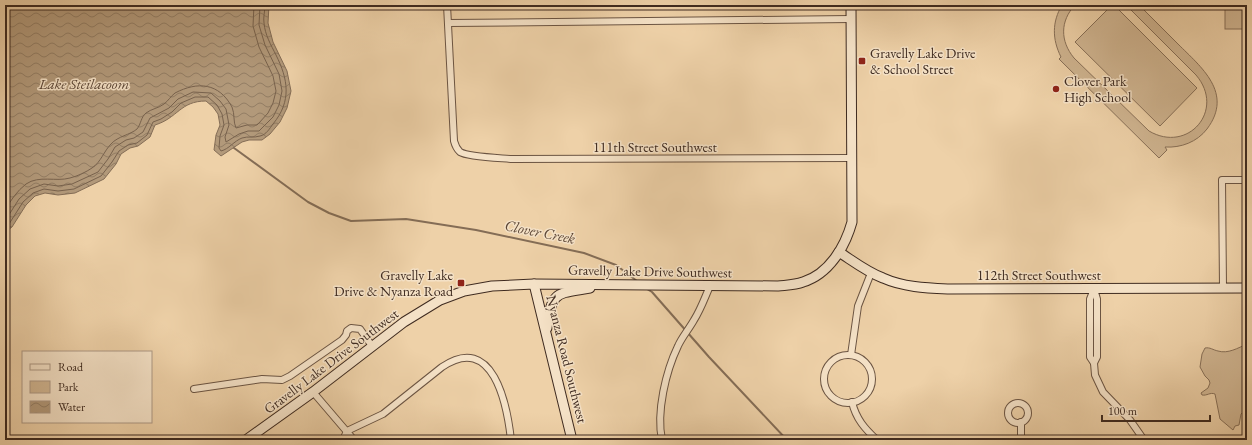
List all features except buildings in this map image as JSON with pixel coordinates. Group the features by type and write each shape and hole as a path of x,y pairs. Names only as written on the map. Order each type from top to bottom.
{"main road":[{"name":"Gravelly Lake Drive Southwest","path":"246,440 410,319 433,304 464,291 492,286 534,284 778,286 805,282 822,272 845,243 852,222 853,158 851,5"},
{"name":"112th Street Southwest","path":"839,252 872,273 892,282 919,287 948,289 1247,288"},
{"name":"Nyanza Road Southwest","path":"534,284 572,440"},
{"path":"546,334 549,312 552,303 557,296 567,291 613,284"}],"street":[{"path":"447,5 448,23 851,19"},
{"name":"111th Street Southwest","path":"448,23 454,141 456,147 462,153 511,159 853,158"},
{"path":"1223,288 1222,180 1247,180"},
{"path":"851,354 858,306 872,273"},
{"path":"662,440 661,418 664,388 673,359 680,341 695,318 710,286"},
{"path":"1094,289 1097,299 1097,357 1094,363 1095,375 1103,392 1130,420 1144,440"},
{"path":"194,389 262,378 282,380 342,340 351,328 360,329 372,346"},
{"path":"851,354 859,357 865,362 870,368 872,376 872,384 869,392 863,398 852,402 840,402 833,398 824,385 825,369 830,363 843,355 851,354"},
{"path":"343,440 348,431 383,414 449,362 464,357 472,358 485,364 493,375 500,389 504,403 511,440"},
{"path":"313,392 348,431 354,440"},
{"path":"852,402 856,415 863,426 877,440"},
{"path":"1021,422 1021,440"}],"green space":[{"path":"1062,5 1075,5 1070,11 1064,24 1064,38 1066,45 1074,58 1149,131 1163,137 1177,137 1189,133 1198,125 1205,114 1207,102 1204,88 1196,75 1126,5 1139,5 1196,62 1211,82 1216,92 1217,104 1214,116 1203,134 1194,141 1183,145 1165,147 1167,150 1159,158 1059,59 1061,57 1056,44 1054,31 1056,18"},
{"path":"1112,5 1114,5 1197,88 1160,126 1075,42"},
{"path":"1225,5 1247,5 1247,29 1225,29"},
{"path":"1247,344 1247,408 1241,414 1239,425 1235,426 1233,430 1220,419 1215,394 1212,393 1202,395 1201,393 1208,388 1210,383 1200,367 1202,354 1205,348 1225,352"}],"water":[{"name":"Lake Steilacoom","path":"5,5 269,5 268,23 273,42 287,71 291,91 287,108 280,122 270,134 262,140 249,140 242,142 221,156 214,150 216,135 220,125 218,114 206,101 190,104 163,122 155,125 150,137 138,146 130,148 121,154 116,164 104,179 75,193 58,195 45,193 35,196 26,205 12,227 5,232"}],"waterway":[{"name":"Clover Creek","path":"234,148 308,202 329,213 351,221 406,219 476,230 584,253 616,265 637,281"},
{"name":"Clover Creek","path":"647,289 652,292 709,357 787,440"}],"place":[{"name":"Gravelly Lake Drive & School Street","path":"862,61"},
{"name":"Clover Park High School","path":"1056,89"},
{"name":"Gravelly Lake Drive & Nyanza Road","path":"461,283"}]}
